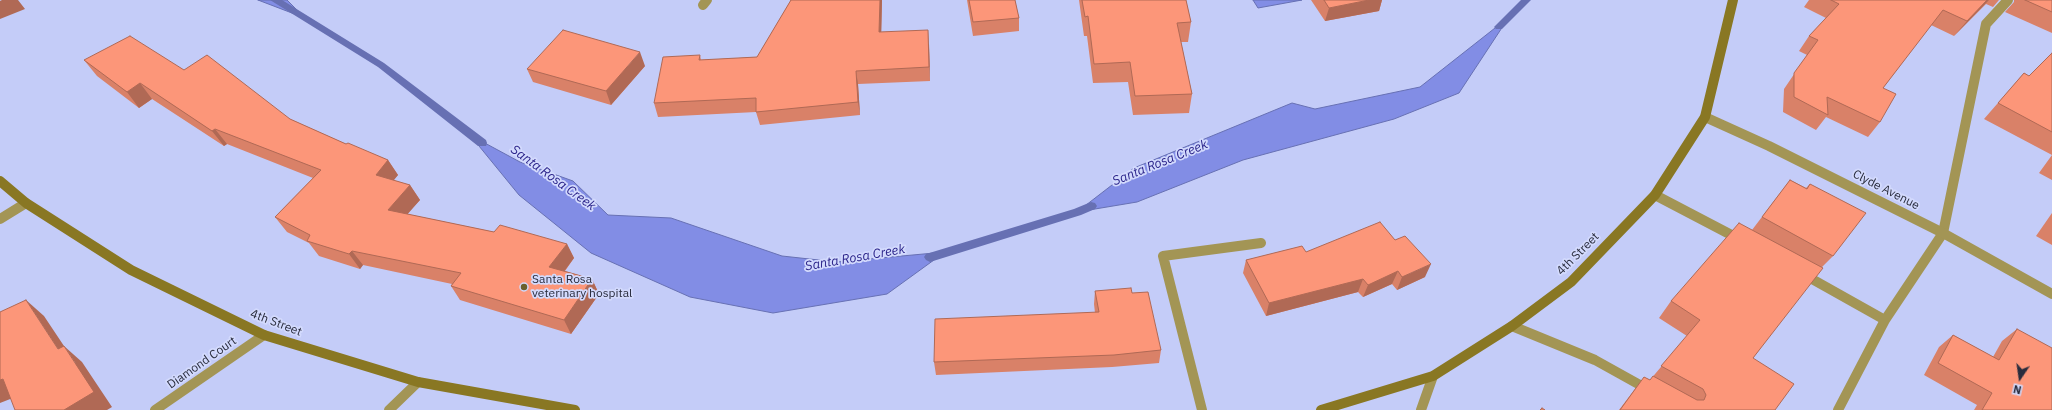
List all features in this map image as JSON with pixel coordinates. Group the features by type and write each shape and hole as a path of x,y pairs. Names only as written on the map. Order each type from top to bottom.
{"main road":[{"name":"4th Street","path":"1321,410 1433,376 1512,326 1571,282 1655,195 1705,117 1733,0"},
{"name":"4th Street","path":"0,181 26,203 131,270 264,335 418,382 575,410"}],"street":[{"path":"1838,410 1885,320 1943,233 1986,24 2008,0"},
{"name":"Clyde Avenue","path":"1705,117 1769,146 1943,233 2052,294"},
{"path":"1655,195 1749,244"},
{"path":"0,219 26,203"},
{"path":"1202,410 1163,256 1261,243"},
{"path":"1797,270 1885,320"},
{"path":"1512,326 1595,360 1656,394"},
{"name":"Diamond Court","path":"156,410 264,335"},
{"path":"1421,410 1433,376"},
{"path":"389,410 418,382"}],"water":[{"path":"258,0 287,0 305,18"},
{"path":"1253,0 1302,0 1258,8"},
{"path":"1509,17 1459,93 1394,119 1243,160 1137,202 1077,212 1134,168 1292,103 1315,109 1420,87"},
{"path":"470,135 520,162 573,181 608,215 671,218 782,256 837,262 945,252 887,294 773,313 690,297 591,253 519,195"}],"building":[{"path":"791,0 880,0 879,32 928,30 929,67 856,71 858,102 756,112 756,98 654,103 663,57 700,55 699,60 757,57"},
{"path":"969,0 1015,0 1019,18 973,22"},
{"path":"1082,0 1186,0 1191,22 1177,23 1192,94 1135,96 1130,62 1094,64 1088,16 1085,17"},
{"path":"1324,0 1369,0 1329,8"},
{"path":"1831,0 1987,0 1967,21 1943,10 1883,88 1896,94 1880,122 1827,97 1828,115 1794,97 1794,73 1818,40 1809,36 1839,4"},
{"path":"2025,0 2052,0 2052,12"},
{"path":"563,30 640,52 606,91 527,69"},
{"path":"130,36 184,70 207,55 290,119 346,144 348,143 388,160 376,175 410,185 388,210 494,232 500,225 567,244 549,267 592,279 564,320 451,286 461,273 352,251 349,254 307,241 310,235 275,217 321,170 215,129 212,131 140,83 127,92 84,60"},
{"path":"2052,53 2052,132 1998,103 2024,73 2029,76"},
{"path":"1790,180 1807,189 1810,184 1866,213 1833,256 1762,217"},
{"path":"1380,222 1395,240 1405,236 1431,264 1402,277 1398,271 1368,285 1363,279 1269,303 1246,260 1302,246 1306,252"},
{"path":"1739,223 1823,268 1753,358 1794,384 1775,410 1620,410 1644,377 1650,380 1653,376 1697,400 1704,400 1706,395 1703,389 1661,366 1700,320 1671,301"},
{"path":"1131,288 1132,293 1148,292 1161,350 1114,355 934,362 935,319 1099,312 1095,291"},
{"path":"26,300 58,349 64,346 94,392 64,410 15,410 3,379 0,380 0,312"},
{"path":"2017,329 2052,348 2052,410 1982,410 1992,393 1938,363 1953,335 1999,360"}],"waterway":[{"name":"Santa Rosa Creek","path":"275,0 381,65 482,143"},
{"name":"Santa Rosa Creek","path":"1499,27 1526,0"},
{"name":"Santa Rosa Creek","path":"930,257 1077,212 1091,206"}],"place":[{"name":"Santa Rosa veterinary hospital","path":"524,287"}]}
